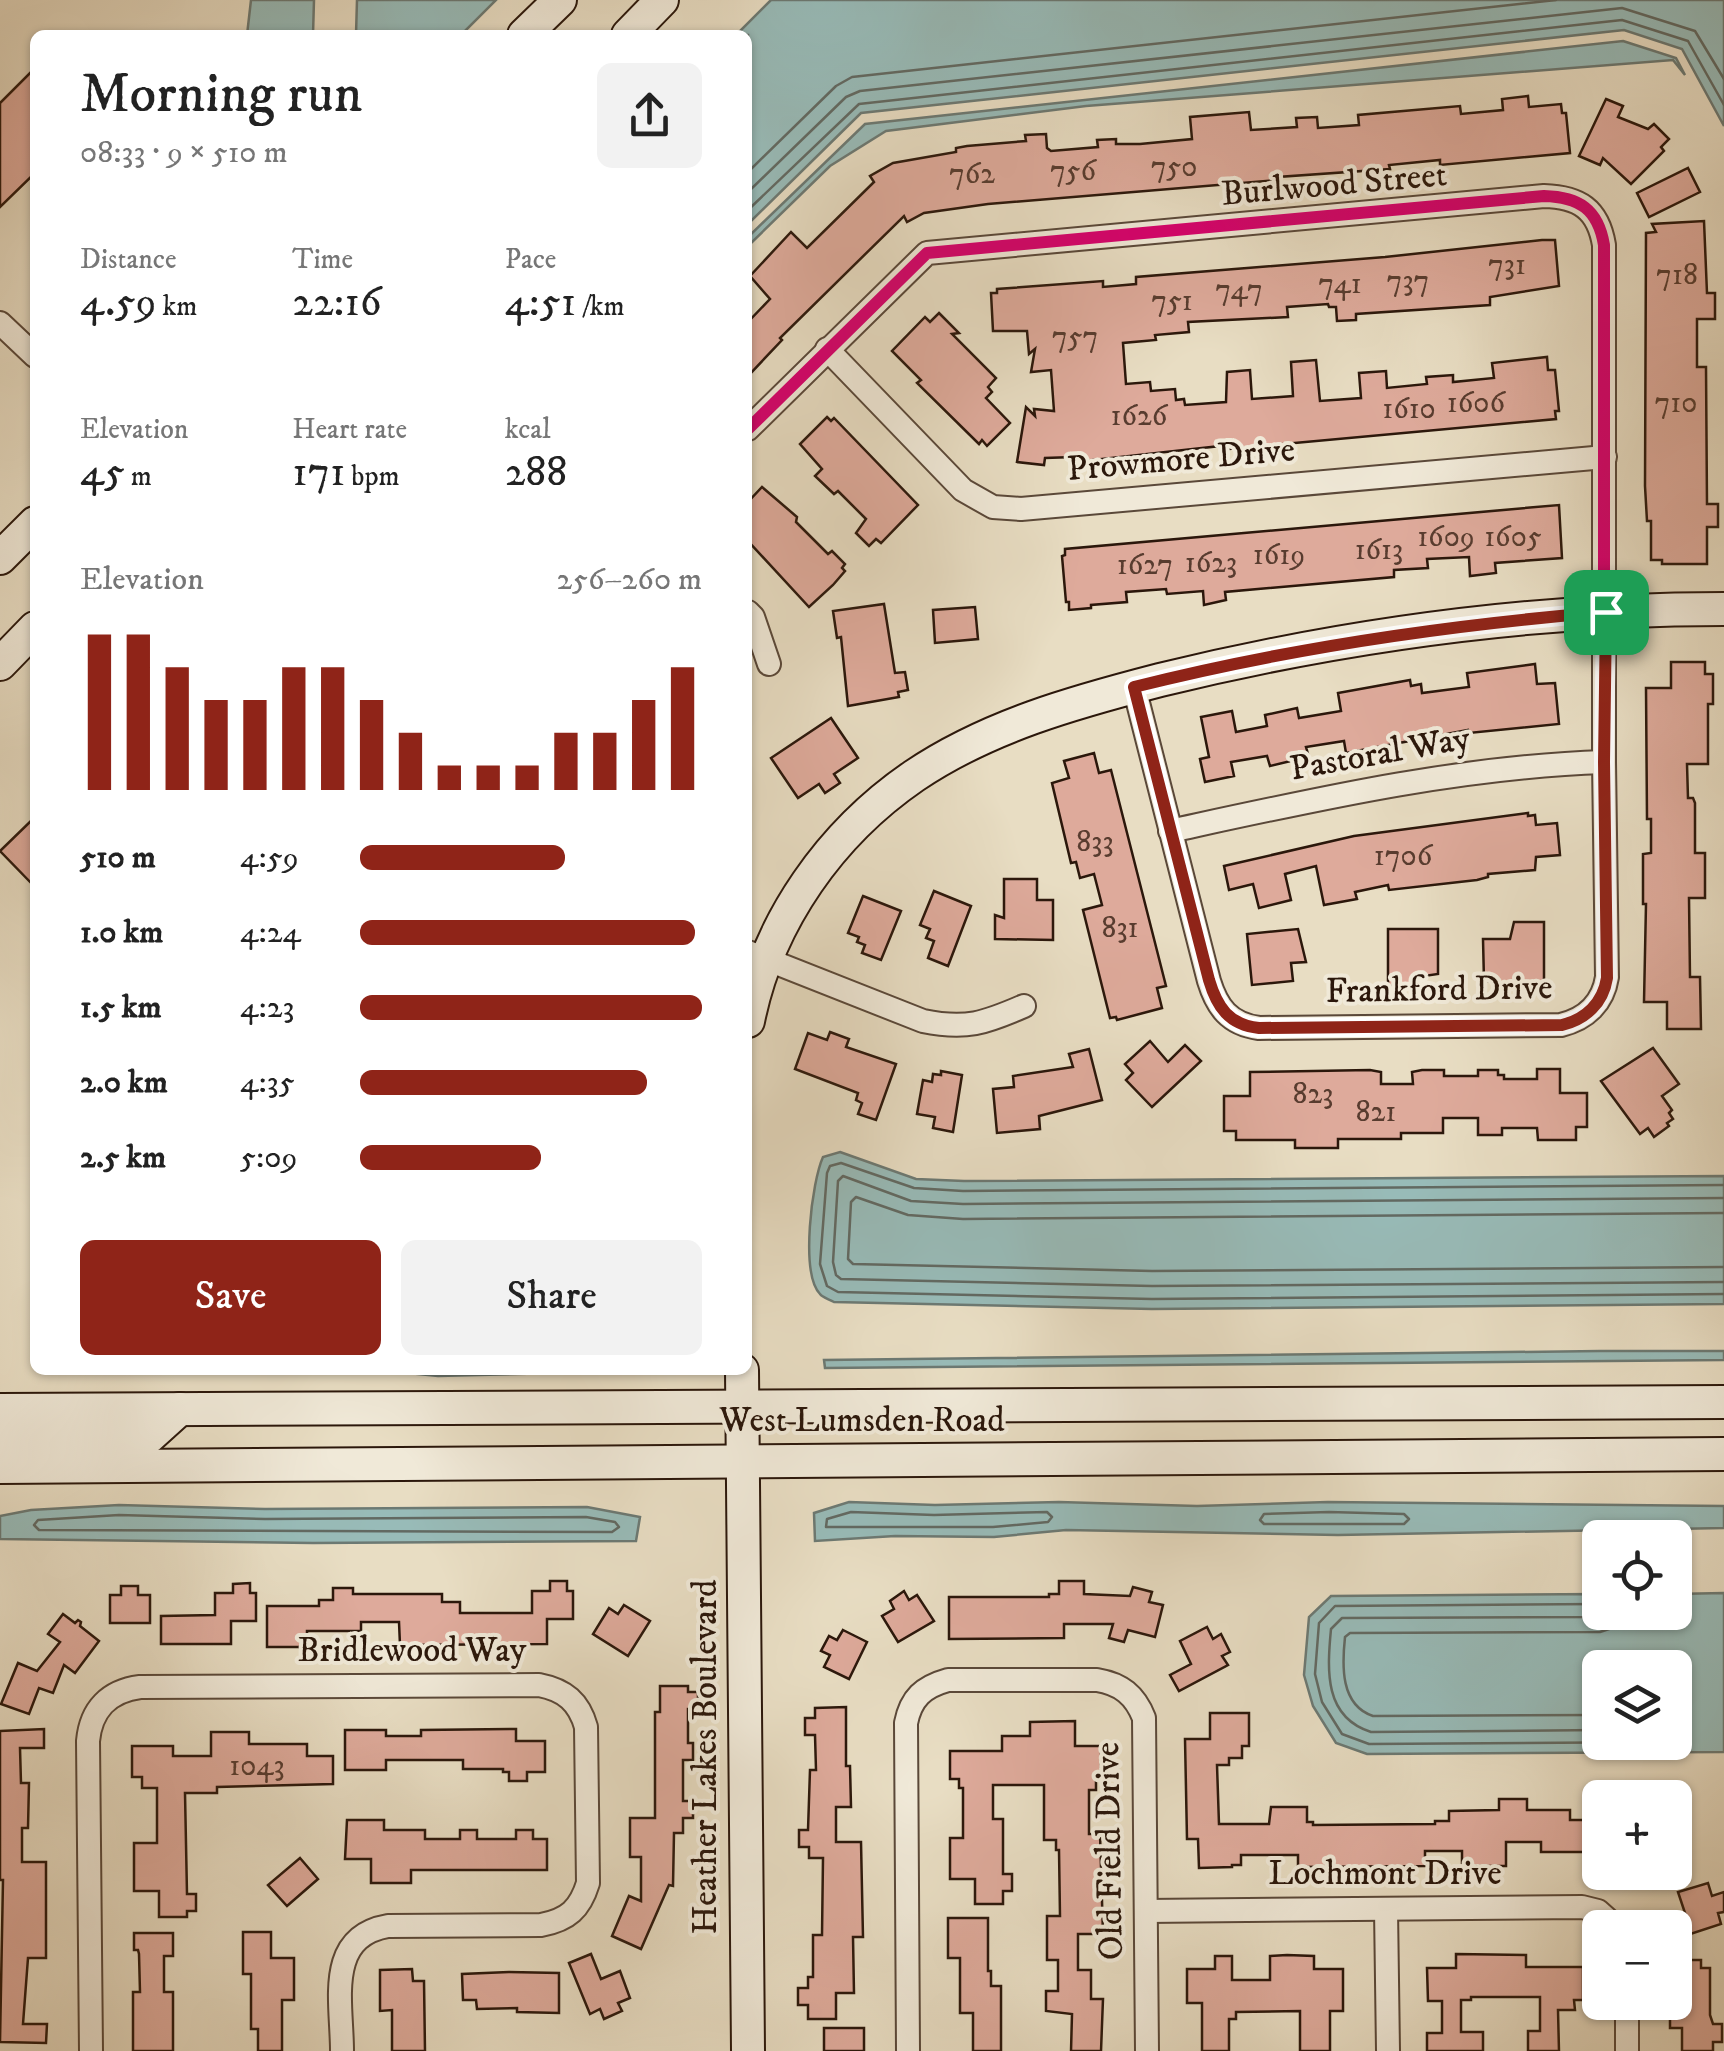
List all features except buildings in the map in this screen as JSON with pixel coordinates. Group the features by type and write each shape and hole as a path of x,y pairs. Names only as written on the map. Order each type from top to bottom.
{"main road":[{"path":"529,30 560,0"},
{"path":"633,30 662,0"},
{"path":"0,558 30,528"},
{"path":"752,992 757,956 815,870 849,830 892,792 943,758 997,730 1134,687 1360,640 1606,612 1724,609"},
{"path":"18,645 30,617"},
{"name":"Heather Lakes Boulevard","path":"742,1375 748,2051"},
{"name":"West Lumsden Road","path":"0,1410 1724,1402"},
{"path":"0,1440 149,1437 180,1409"},
{"name":"West Lumsden Road","path":"0,1467 1724,1454"}],"street":[{"name":"Burlwood Street","path":"752,425 927,254 1562,196 1586,206 1602,230 1606,612"},
{"path":"0,323 30,351"},
{"name":"Prowmore Drive","path":"827,349 963,490 993,507 1021,510 1605,457"},
{"name":"Frankford Drive","path":"1134,687 1211,989 1227,1016 1242,1025 1278,1028 1562,1025 1588,1014 1606,988 1606,612"},
{"path":"752,617 768,664"},
{"name":"Pastoral Way","path":"1170,832 1438,777 1604,762"},
{"path":"757,956 923,1021 946,1026 983,1024 1024,1006"},
{"name":"Old Field Drive","path":"908,2051 906,1724 917,1695 930,1685 948,1680 1097,1680 1112,1682 1138,1702 1144,1718 1146,2051"},
{"name":"Bridlewood Way","path":"91,2051 88,1740 94,1716 114,1694 140,1687 556,1688 582,1711 586,1727 588,1884 583,1898 573,1914 558,1922 370,1929 356,1938 342,1966 342,2051"},
{"name":"Lochmont Drive","path":"1146,1911 1582,1907 1594,1910"},
{"path":"1386,1909 1388,2051"},
{"path":"1627,2020 1628,2051"}],"water":[{"path":"251,0 314,0 313,30 248,30"},
{"path":"357,0 496,0 466,30 356,30"},
{"path":"771,0 1724,0 1724,126 1682,49 1624,30 861,113 752,220 752,30 741,30"},
{"path":"1623,41 1676,58 1685,75 1673,60 1086,106 886,131 830,166 752,242 752,233 865,124"},
{"path":"840,1152 916,1179 964,1181 1724,1176 1724,1304 1152,1309 834,1302 821,1295 814,1283 809,1248 819,1169 823,1157"},
{"path":"1724,1351 1724,1360 825,1368 824,1360"},
{"path":"849,1502 1724,1506 1724,1528 1692,1529 1692,1520 1582,1520 1582,1531 1338,1535 1066,1530 994,1537 895,1536 815,1541 814,1513"},
{"path":"119,1505 265,1509 587,1507 640,1517 636,1541 313,1543 0,1539 0,1516 31,1510"},
{"path":"1724,1593 1724,1752 1692,1752 1692,1650 1582,1650 1582,1753 1367,1754 1336,1743 1313,1706 1304,1675 1309,1617 1331,1596 1582,1594 1582,1630 1692,1630 1692,1594"}],"cycle path":[{"path":"752,425 927,253 1544,196 1567,199 1585,207 1597,222 1604,245 1607,977 1602,995 1592,1008 1561,1025 1259,1028 1232,1018 1220,1006 1209,981 1134,687"}],"route":[{"path":"1606,612 1607,978 1602,996 1588,1014 1562,1025 1259,1028 1242,1025 1227,1016 1209,980 1134,687 1321,646 1606,612"}]}
